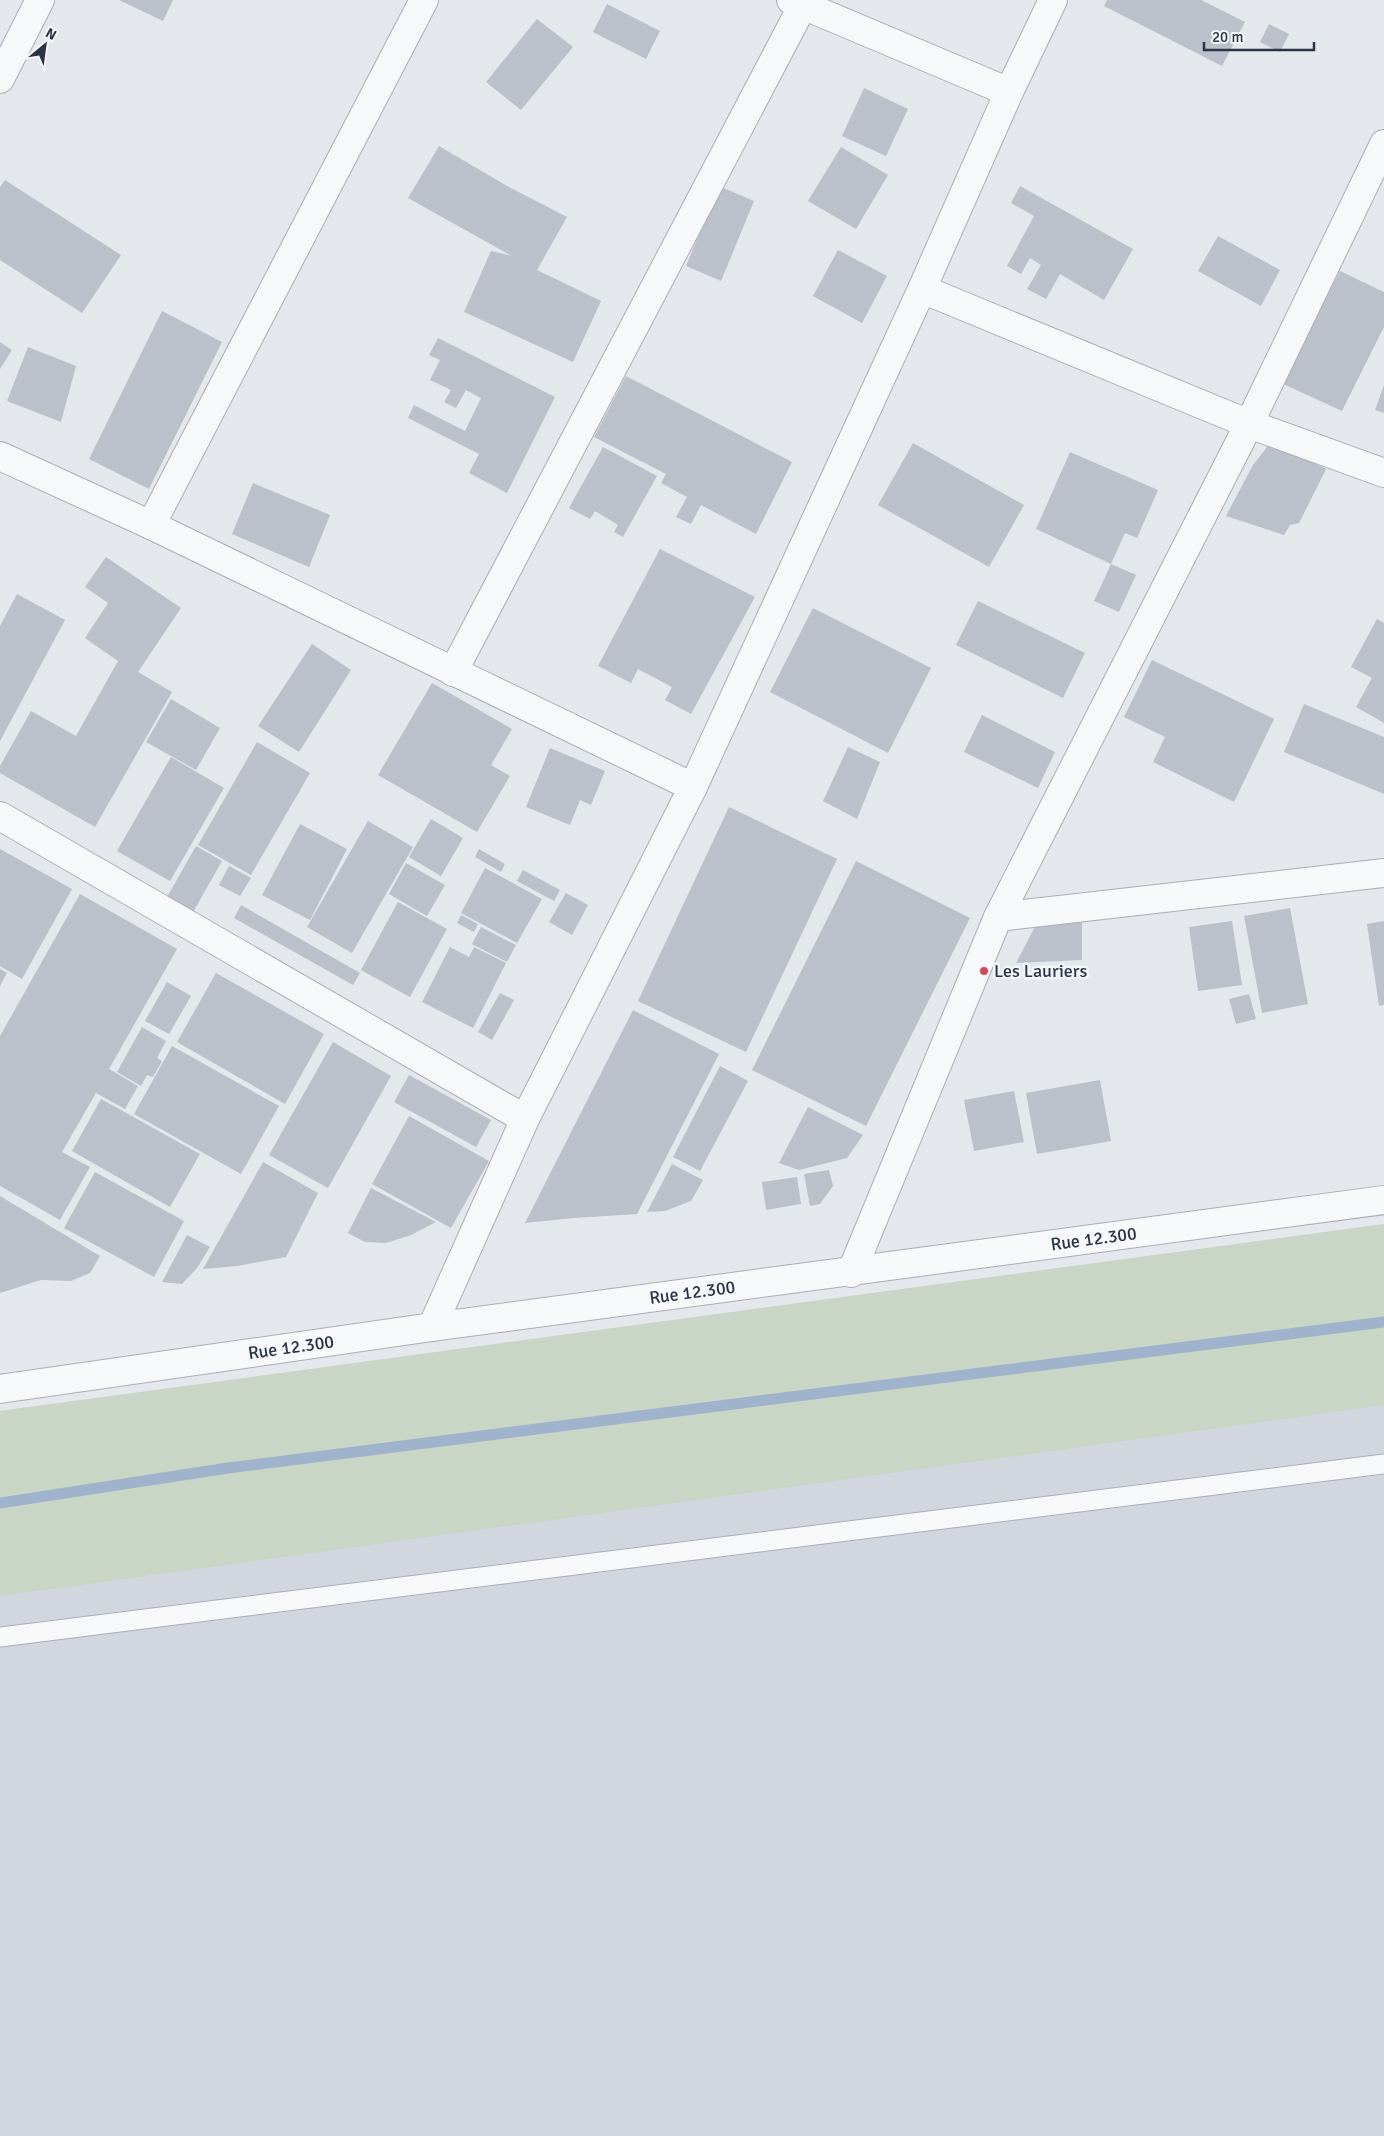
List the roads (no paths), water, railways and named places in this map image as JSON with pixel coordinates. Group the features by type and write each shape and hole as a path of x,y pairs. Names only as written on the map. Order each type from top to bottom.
{"street":[{"path":"0,79 40,0"},
{"path":"152,525 424,0"},
{"path":"432,1327 525,1119 693,787 922,289 1009,92 1053,0"},
{"path":"453,672 797,3 1009,92"},
{"path":"851,1273 998,916 1249,424 1384,144"},
{"path":"922,289 1249,424 1384,473"},
{"path":"0,456 152,525 693,787"},
{"path":"0,816 525,1119"},
{"path":"998,916 1384,873"},
{"name":"Rue 12.300","path":"0,1389 432,1327 851,1273 1384,1200"}],"lane":[{"path":"0,1637 1384,1464"}],"waterway":[{"path":"0,1503 228,1468 1384,1322"}],"place":[{"name":"Les Lauriers","path":"984,971"}]}
